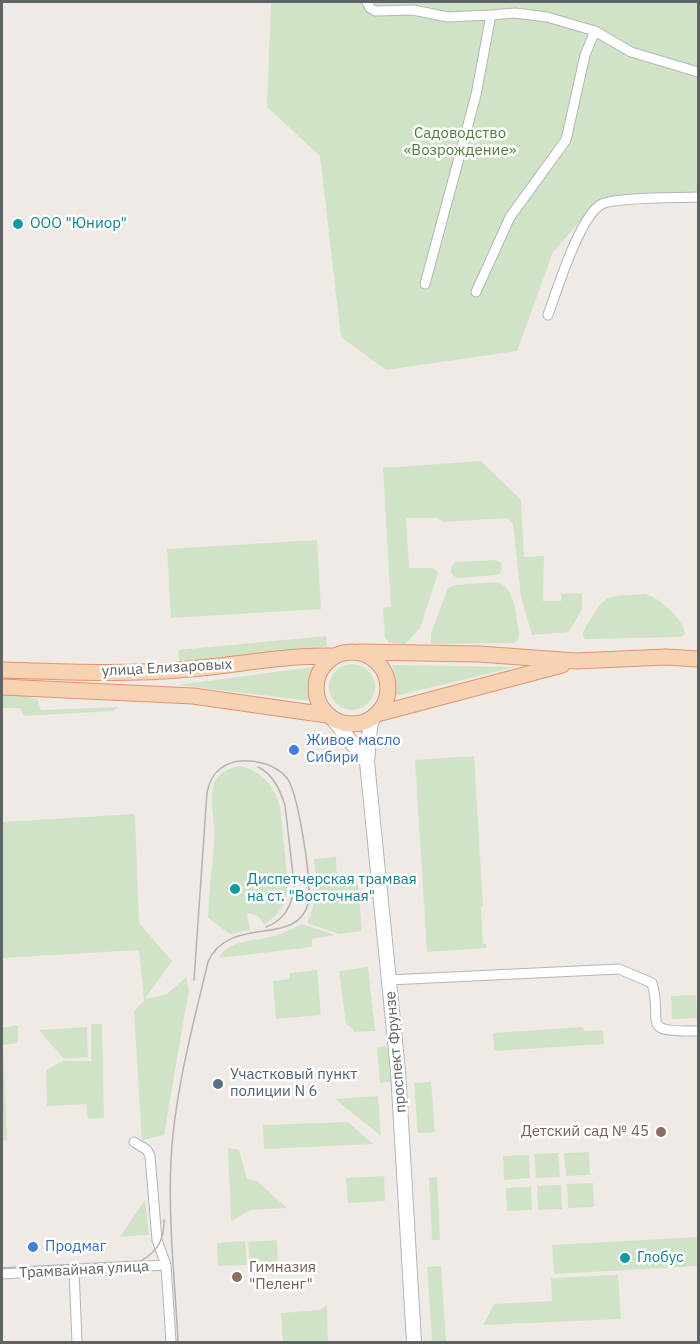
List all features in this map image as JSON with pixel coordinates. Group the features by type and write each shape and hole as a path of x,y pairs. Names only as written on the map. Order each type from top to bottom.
{"main road":[{"path":"367,762 330,717 317,695 316,684 319,673 333,656 345,652 479,654 576,661 666,657 699,659"},
{"path":"359,652 379,663 388,684 383,705 375,716"},
{"name":"улица Елизаровых","path":"2,670 138,672 191,669 309,656 333,656"},
{"path":"330,717 354,725 364,723 375,716 576,661"},
{"name":"улица Елизаровых","path":"2,687 193,696 330,717"},
{"name":"проспект Фрунзе","path":"375,716 370,727 367,762 399,1071 414,1342"}],"street":[{"path":"367,2 375,11 413,10 448,17 515,13 548,16 595,31 631,52 699,72"},
{"path":"425,284 476,95 491,15"},
{"path":"476,292 510,217 566,140 585,54 595,31"},
{"path":"548,315 578,236 594,209 608,202 699,197"},
{"path":"389,980 619,969 652,983 655,1020 659,1027 671,1031 699,1031"},
{"path":"134,1142 147,1150 150,1156 157,1240 166,1265 171,1342"},
{"name":"Трамвайная улица","path":"2,1274 166,1265"},
{"path":"74,1270 77,1342"}],"green space":[{"name":"Садоводство «Возрождение»","path":"271,2 698,2 698,193 605,197 592,208 553,252 517,351 386,370 341,337 320,156 267,107"},
{"path":"481,461 521,500 524,557 544,556 543,601 561,601 561,594 582,593 582,609 569,632 532,635 521,597 513,524 507,518 443,522 437,518 406,518 409,568 433,568 438,573 420,628 405,644 389,643 385,637 383,608 391,607 383,468"},
{"path":"317,540 321,609 171,618 167,549"},
{"path":"495,560 500,562 502,568 497,575 459,578 451,571 451,567 456,562"},
{"path":"497,582 503,585 512,596 519,634 518,640 514,643 433,644 431,642 431,633 448,588 455,585"},
{"path":"644,594 656,599 669,609 684,628 685,634 681,637 586,639 583,637 583,632 590,620 606,600 611,597"},
{"path":"326,636 327,646 319,648 180,663 178,650"},
{"path":"352,664 368,671 375,687 368,703 352,710 336,703 329,687 336,671"},
{"path":"392,665 515,667 396,696"},
{"path":"313,667 308,683 311,701 178,685"},
{"path":"2,691 37,699 41,710 118,707 113,711 24,716 20,708 2,708"},
{"path":"474,756 483,906 481,906 483,944 486,944 486,948 427,952 415,760"},
{"path":"240,766 255,771 266,780 277,798 280,806 288,884 284,902 270,921 264,925 258,916 247,913 250,930 230,934 208,918 214,841 212,795 214,784 219,776 228,769"},
{"path":"135,814 139,923 172,961 145,999 167,994 186,977 189,990 164,1135 142,1140 134,1011 144,1000 139,950 2,958 2,822"},
{"path":"336,857 337,885 358,884 362,931 339,934 307,923 315,899 314,859"},
{"path":"302,924 335,935 312,939 312,947 219,958 229,947 236,944 275,936"},
{"path":"368,967 375,1031 354,1032 346,1024 339,971"},
{"path":"317,970 321,1015 276,1019 273,981 290,979 290,973"},
{"path":"696,995 697,1018 672,1019 671,996"},
{"path":"91,1024 102,1024 104,1118 88,1119 86,1104 47,1106 46,1070 63,1061 91,1061"},
{"path":"18,1025 18,1043 3,1045 7,1140 2,1141 2,1028"},
{"path":"87,1027 88,1057 64,1059 39,1030"},
{"path":"583,1027 584,1031 603,1030 604,1044 494,1051 493,1033"},
{"path":"388,1046 392,1082 380,1083 377,1047"},
{"path":"431,1082 435,1132 418,1133 414,1083"},
{"path":"378,1096 381,1136 335,1099"},
{"path":"348,1122 373,1144 264,1149 263,1125"},
{"path":"228,1148 239,1150 247,1179 257,1181 287,1208 251,1210 231,1221"},
{"path":"589,1152 590,1175 566,1176 564,1153"},
{"path":"558,1153 560,1177 536,1178 534,1154"},
{"path":"529,1155 530,1178 504,1180 503,1156"},
{"path":"384,1176 385,1201 348,1203 346,1178"},
{"path":"437,1177 440,1240 432,1240 429,1178"},
{"path":"593,1183 594,1207 568,1208 567,1184"},
{"path":"561,1185 562,1209 538,1210 537,1186"},
{"path":"531,1187 532,1210 507,1211 506,1188"},
{"path":"145,1200 149,1235 120,1237"},
{"path":"698,1237 698,1266 554,1274 552,1245"},
{"path":"277,1240 278,1263 250,1265 248,1242"},
{"path":"245,1241 247,1265 218,1266 217,1243"},
{"path":"441,1266 446,1342 432,1342 427,1267"},
{"path":"618,1275 621,1319 483,1325 494,1304 552,1301 551,1278"},
{"path":"327,1305 328,1342 283,1342 281,1313 320,1310"}],"tram line":[{"path":"178,1342 170,1205 171,1160 176,1110 185,1060 208,962 218,948 231,939 290,925 301,917 308,904 306,860 296,801 287,778 273,767 255,762 236,762 227,764 211,779 207,792 194,980"},
{"path":"258,767 272,778 285,805 294,884 287,910 278,920 266,927"},
{"path":"2,1268 141,1261 159,1244 164,1220"}],"place":[{"name":"ООО \"Юниор\"","path":"18,224"},
{"name":"Живое масло Сибири","path":"294,750"},
{"name":"Диспетчерская трамвая на ст. \"Восточная\"","path":"235,889"},
{"name":"Участковый пункт полиции N 6","path":"218,1084"},
{"name":"Детский сад № 45","path":"661,1132"},
{"name":"Продмаг","path":"33,1247"},
{"name":"Глобус","path":"625,1258"},
{"name":"Гимназия \"Пеленг\"","path":"237,1277"}]}
